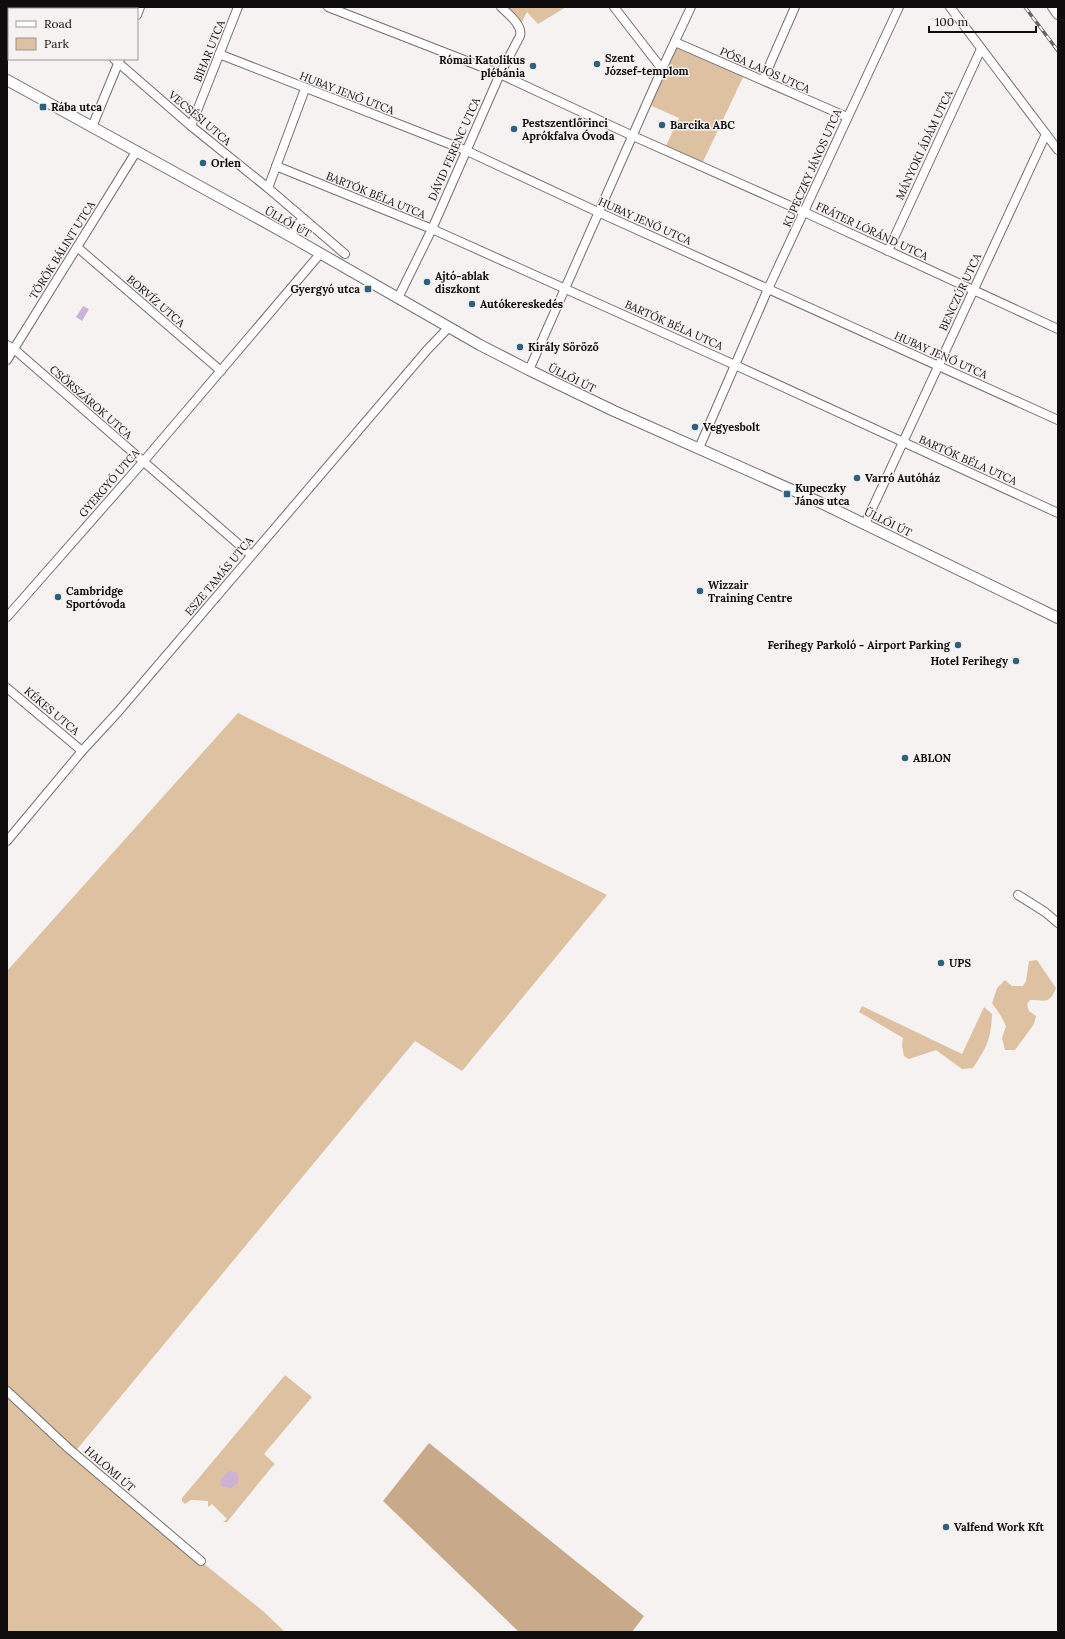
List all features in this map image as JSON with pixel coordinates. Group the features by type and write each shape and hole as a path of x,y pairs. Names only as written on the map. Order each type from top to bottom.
{"main road":[{"path":"1053,7 1058,14"},
{"name":"ÜLLŐI ÚT","path":"7,80 290,236 449,327 529,370 614,412 699,448 865,524 1058,618"}],"street":[{"name":"BIHAR UTCA","path":"191,126 238,7"},
{"path":"328,7 500,74"},
{"name":"DÁVID FERENC UTCA","path":"398,298 432,229 500,74 521,32 519,27 501,7"},
{"path":"614,7 662,69"},
{"path":"529,370 598,212 691,7"},
{"path":"763,80 795,7"},
{"name":"KUPECZKY JÁNOS UTCA","path":"699,448 768,289 846,118 899,7"},
{"path":"950,7 1058,150"},
{"name":"PÓSA LAJOS UTCA","path":"675,42 846,118"},
{"name":"MÁNYOKI ÁDÁM UTCA","path":"888,252 981,49"},
{"name":"HUBAY JENŐ UTCA","path":"219,54 305,89 466,150 598,212 1058,420"},
{"path":"92,126 118,60"},
{"name":"VECSÉSI UTCA","path":"118,60 191,126 268,188 302,219 345,254"},
{"name":"FRÁTER LÓRÁND UTCA","path":"500,74 633,136 1058,328"},
{"path":"268,188 305,89"},
{"name":"BENCZÚR UTCA","path":"865,524 1046,134"},
{"name":"TÖRÖK BÁLINT UTCA","path":"7,360 10,347 77,247 136,152"},
{"name":"BARTÓK BÉLA UTCA","path":"276,166 432,229 565,288 1058,513"},
{"path":"290,236 302,219"},
{"name":"BORVÍZ UTCA","path":"77,247 221,371"},
{"name":"GYERGYÓ UTCA","path":"9,612 143,462 320,254"},
{"name":"ESZE TAMÁS UTCA","path":"7,841 82,751 118,712 427,350 449,327"},
{"name":"CSÖRSZÁROK UTCA","path":"10,347 251,555"},
{"name":"KÉKES UTCA","path":"7,688 82,751"},
{"path":"1018,895 1045,912 1058,923"},
{"name":"HALOMI ÚT","path":"7,1391 68,1448 201,1561"}],"green space":[{"path":"501,7 566,7 538,24 527,12 519,27"},
{"path":"675,42 745,73 701,166 664,150 679,118 647,104"},
{"path":"238,713 607,895 462,1071 415,1041 74,1453 198,1559 263,1611 285,1632 7,1632 7,971"},
{"path":"1037,960 1056,988 1049,999 1043,1001 1030,1000 1027,1004 1029,1011 1036,1016 1034,1024 1015,1050 1005,1050 1002,1038 1006,1026 992,1003 997,988 1005,980 1012,986 1023,986 1026,981 1029,961"},
{"path":"862,1006 962,1054 984,1007 992,1014 991,1030 985,1048 973,1068 962,1069 936,1050 909,1059 904,1056 902,1045 903,1038 859,1012"},
{"path":"285,1375 312,1397 264,1454 275,1464 227,1522 223,1522 227,1519 212,1504 208,1507 208,1501 191,1500 185,1504 182,1501 182,1498"}],"shaded area":[{"path":"83,306 89,309 82,321 76,317"},
{"path":"429,1443 644,1616 632,1632 519,1632 383,1501"},
{"path":"230,1471 236,1472 238,1475 238,1483 231,1488 221,1486 220,1480"}],"railway":[{"path":"1025,7 1058,51"}],"place":[{"name":"Szent József-templom","path":"597,64"},
{"name":"Római Katolikus plébánia","path":"533,66"},
{"name":"Rába utca","path":"43,107"},
{"name":"Barcika ABC","path":"662,125"},
{"name":"Pestszentlőrinci Aprókfalva Óvoda","path":"514,129"},
{"name":"Orlen","path":"203,163"},
{"name":"Ajtó-ablak diszkont","path":"427,282"},
{"name":"Gyergyó utca","path":"368,289"},
{"name":"Autókereskedés","path":"472,304"},
{"name":"Király Söröző","path":"520,347"},
{"name":"Vegyesbolt","path":"695,427"},
{"name":"Varró Autóház","path":"857,478"},
{"name":"Kupeczky János utca","path":"787,494"},
{"name":"Wizzair Training Centre","path":"700,591"},
{"name":"Cambridge Sportóvoda","path":"58,597"},
{"name":"Ferihegy Parkoló - Airport Parking","path":"958,645"},
{"name":"Hotel Ferihegy","path":"1016,661"},
{"name":"ABLON","path":"905,758"},
{"name":"UPS","path":"941,963"},
{"name":"Valfend Work Kft","path":"946,1527"}]}
